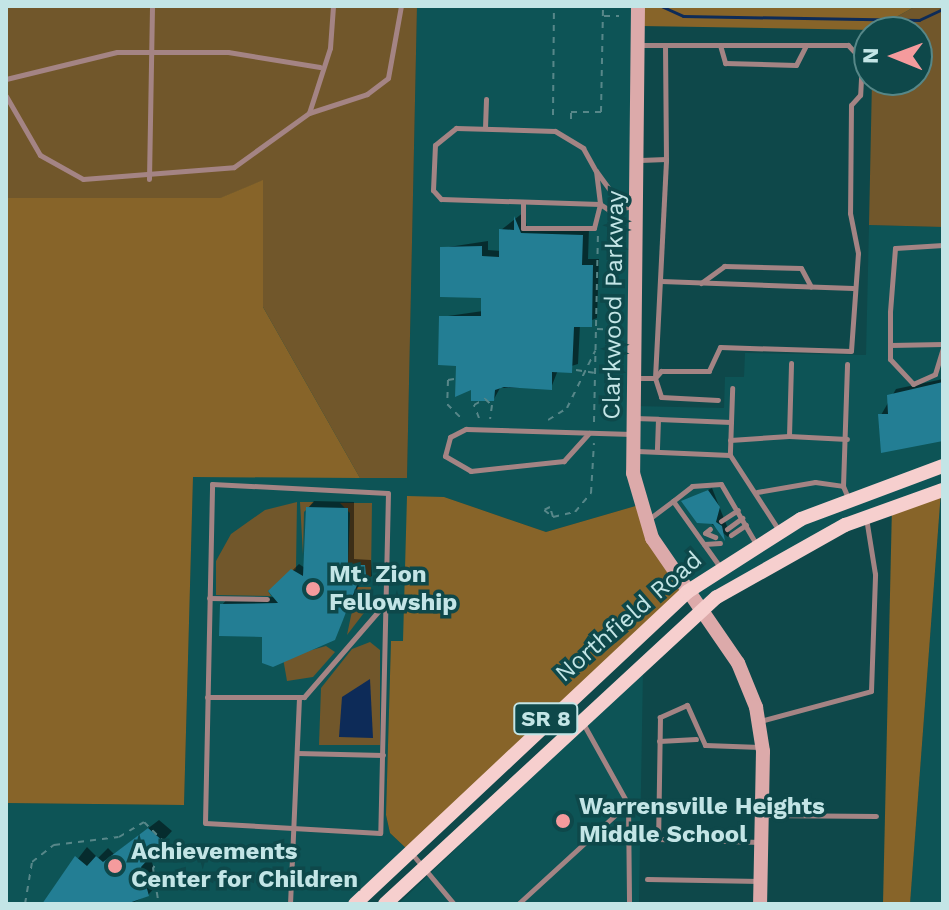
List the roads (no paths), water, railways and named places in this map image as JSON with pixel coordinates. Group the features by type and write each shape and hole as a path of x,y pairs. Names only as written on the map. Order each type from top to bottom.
{"main road":[{"name":"Northfield Road","path":"355,904 687,592 720,567 845,492 943,466"},
{"name":"Northfield Road","path":"385,904 580,718 699,611 777,559 865,516 943,490"}],"street":[{"name":"Clarkwood Parkway","path":"638,6 639,160 632,451 645,522 699,611 738,663 759,721 762,747 760,904"}],"lane":[{"path":"149,179 147,52 152,6"},
{"path":"309,113 333,6"},
{"path":"6,96 28,140 61,171 149,179 234,167 309,113 367,94 388,78 401,6"},
{"path":"635,378 655,378 661,371 709,371 720,347 851,351 851,105 860,95 862,60 848,45 638,45"},
{"path":"665,45 666,159 655,378 661,397 718,400"},
{"path":"720,45 725,63 796,65 806,45"},
{"path":"6,79 56,63 147,52 228,52 320,68"},
{"path":"485,128 486,99"},
{"path":"620,204 571,137 456,128 435,145 433,190 455,203 600,204 609,210 620,204 638,206"},
{"path":"639,160 666,159"},
{"path":"523,203 523,228 594,228 600,204 596,171"},
{"path":"890,345 943,346 935,374 921,384 905,380 890,359 890,345 892,253 902,245 943,245"},
{"path":"701,283 724,266 801,268 811,287"},
{"path":"661,281 853,288"},
{"path":"789,436 791,363"},
{"path":"757,492 771,484 845,492 847,364"},
{"path":"732,388 730,455 780,531"},
{"path":"633,418 731,422"},
{"path":"657,451 658,419"},
{"path":"589,433 564,461 471,471 445,456 450,437 466,429 633,434"},
{"path":"730,440 789,436 847,439"},
{"path":"632,451 730,455"},
{"path":"645,522 692,486 716,482 738,510 757,544"},
{"path":"212,484 281,485 388,493 388,600 380,833 290,829 284,823 205,823 209,598 212,484"},
{"path":"673,501 710,540 720,543"},
{"path":"721,521 738,510"},
{"path":"759,721 871,691 874,562 865,516"},
{"path":"727,529 742,518"},
{"path":"731,535 746,525"},
{"path":"710,529 710,540 720,567"},
{"path":"209,598 267,599"},
{"path":"290,904 290,829 299,698 388,600"},
{"path":"207,697 299,698"},
{"path":"696,739 687,705 660,717 658,839 761,842"},
{"path":"580,718 628,804 629,904"},
{"path":"659,741 696,739 762,747"},
{"path":"297,753 383,755"},
{"path":"518,904 628,804"},
{"path":"762,815 876,816"},
{"path":"409,851 425,866 454,904"},
{"path":"647,879 761,881"}],"waterway":[{"path":"661,6 683,16 919,20 943,9"}],"place":[{"name":"Mt. Zion Fellowship","path":"313,589"},
{"name":"Warrensville Heights Middle School","path":"563,821"},
{"name":"Achievements Center for Children","path":"115,866"}]}
